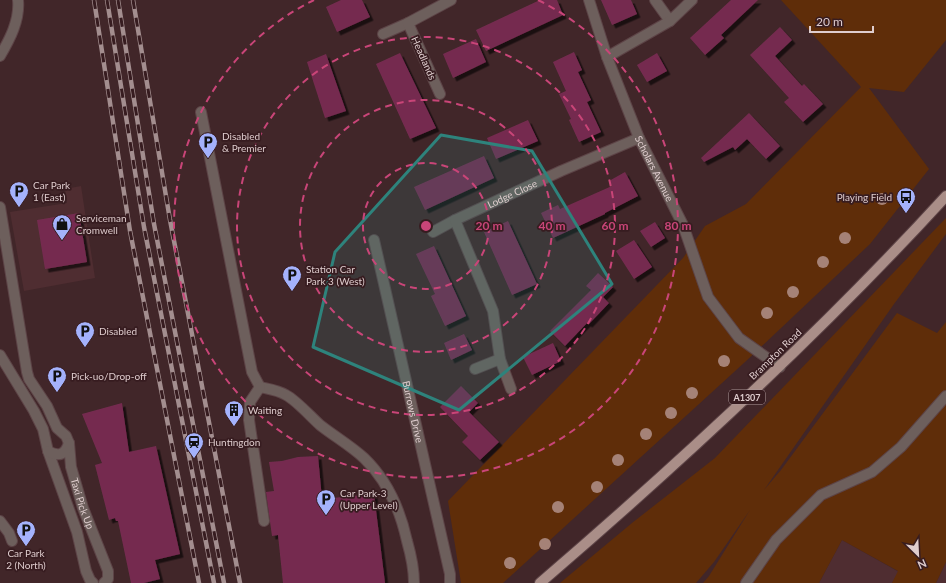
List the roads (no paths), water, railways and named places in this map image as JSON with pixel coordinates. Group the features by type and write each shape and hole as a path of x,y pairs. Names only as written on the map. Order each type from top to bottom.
{"main road":[{"name":"Brampton Road","path":"540,583 618,516 780,367 945,198"}],"street":[{"path":"0,56 6,47 18,16 18,0"},
{"path":"383,34 408,23 451,0"},
{"name":"Scholars Avenue","path":"589,0 608,57 639,138 683,225 708,297 739,338 761,352 780,367"},
{"path":"655,0 670,21"},
{"path":"608,57 670,21 692,0"},
{"name":"Headlands","path":"408,23 440,94"},
{"path":"201,112 252,372 260,387"},
{"name":"Lodge Close","path":"433,232 455,220 561,171 639,138"},
{"path":"0,207 29,379 47,406 58,428 66,436 69,443 66,451 60,454 55,454 48,451"},
{"path":"455,220 494,311 500,359 512,389"},
{"name":"Burrows Drive","path":"374,240 450,574 450,583"},
{"name":"Taxi Pick Up","path":"0,355 34,411 43,429 48,451 77,532 86,571 90,580 94,583"},
{"path":"476,369 500,359"},
{"path":"260,387 250,402 249,420 264,521"},
{"path":"260,387 275,390 288,395 310,416 363,457 377,472 395,501 403,523 412,559 414,583"},
{"path":"746,583 776,540 821,495 872,472 901,447 946,396"},
{"name":"Taxi Pick Up","path":"69,443 71,467 83,508 108,571 108,579 104,583"},
{"path":"0,520 9,533 12,542"}],"railway":[{"path":"94,0 130,231 199,583"},
{"path":"107,0 144,227 214,583"},
{"path":"118,0 154,224 224,583"},
{"path":"133,0 170,220 240,583"}],"place":[{"name":"Disabled & Premier","path":"208,159"},
{"name":"Car Park 1 (East)","path":"19,208"},
{"name":"Playing Field","path":"906,214"},
{"name":"Serviceman Cromwell","path":"62,241"},
{"name":"Station Car Park 3 (West)","path":"292,292"},
{"name":"Disabled","path":"85,348"},
{"name":"Pick-uo/Drop-off","path":"57,393"},
{"name":"Waiting","path":"234,427"},
{"name":"Huntingdon","path":"194,459"},
{"name":"Car Park-3 (Upper Level)","path":"326,516"},
{"name":"Car Park 2 (North)","path":"26,547"}]}
